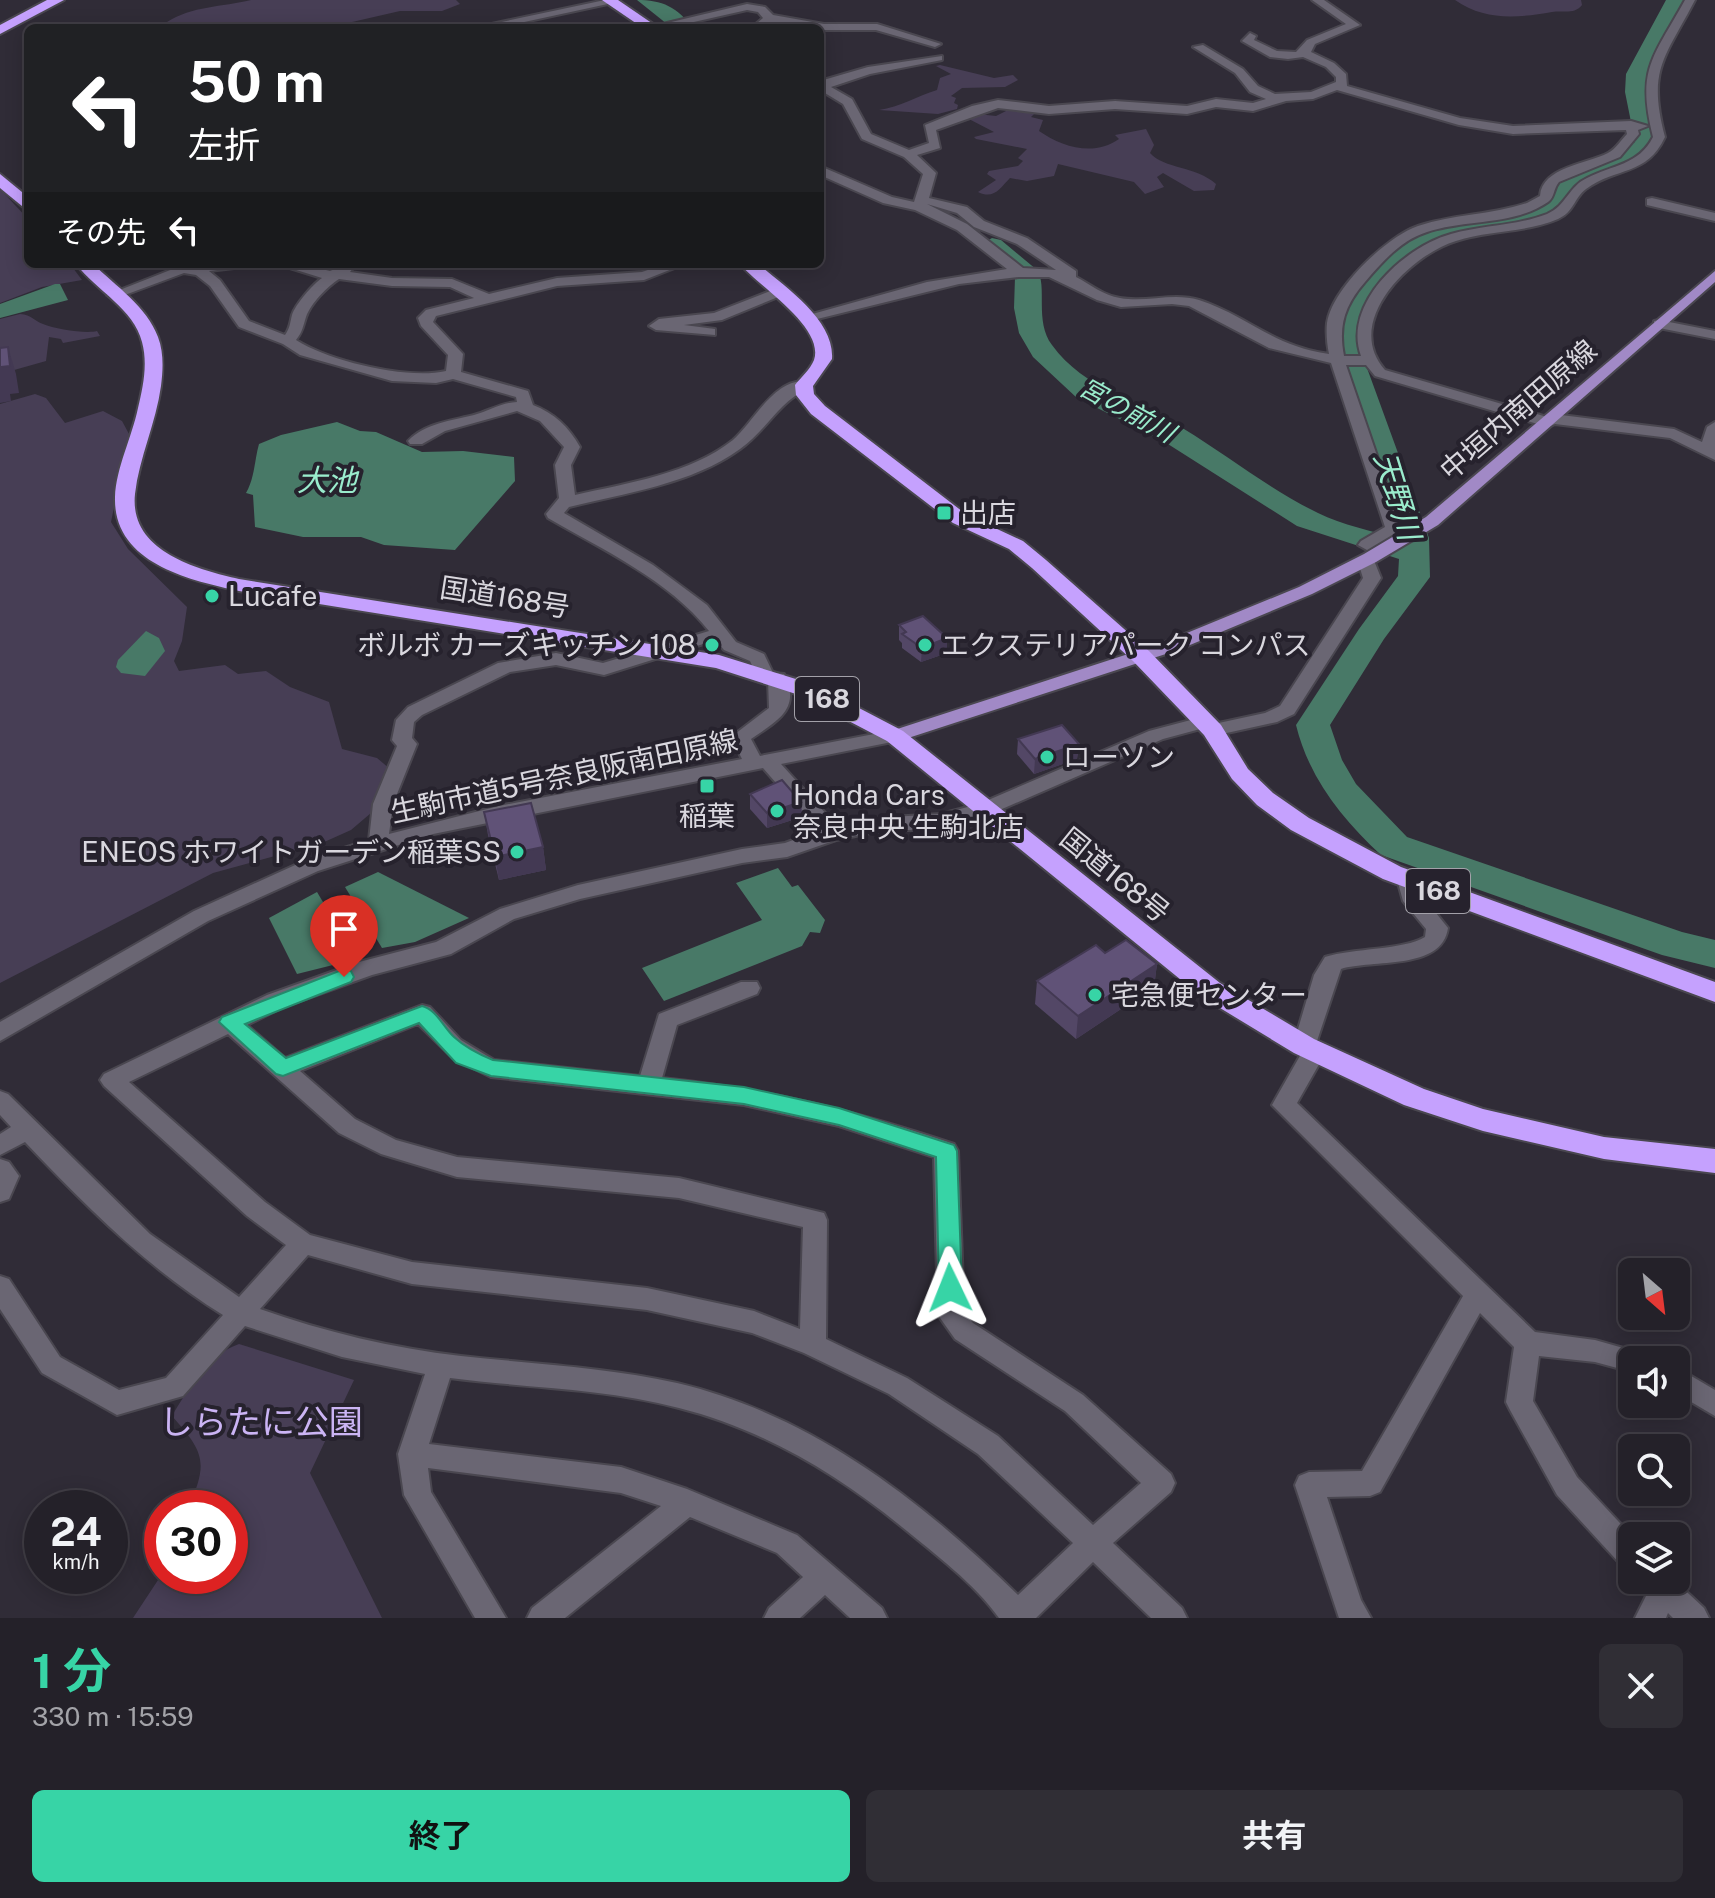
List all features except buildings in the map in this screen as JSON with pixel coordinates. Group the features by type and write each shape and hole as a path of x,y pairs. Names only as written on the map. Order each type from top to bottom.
{"highway":[{"path":"0,30 57,0"},
{"path":"611,1 646,24"},
{"path":"0,179 24,197"},
{"name":"国道168号","path":"88,268 138,320 150,337 154,355 155,376 125,496 125,515 134,534 151,553 199,577 719,662 771,677 837,703 895,736 1211,990 1310,1049 1414,1097 1483,1120 1604,1148 1715,1161"},
{"path":"752,268 815,329 824,352 822,364 804,385"},
{"name":"168","path":"804,385 805,395 833,424 960,519 1016,545 1141,656 1210,726 1240,774 1265,799 1338,847 1407,879 1715,992"}],"main road":[{"name":"中垣内南田原線","path":"895,736 1141,656 1314,588 1367,554 1389,549 1432,521 1715,275"}],"street":[{"path":"713,0 690,11 687,24 747,7 761,9 769,18 806,24"},
{"path":"1304,53 1311,42 1354,25 1317,0"},
{"path":"1690,0 1652,71 1650,102 1658,127 1656,147 1649,155 1582,185 1571,204 1539,221 1454,236 1422,249 1377,295 1368,313 1364,333 1368,361 1380,373 1550,421 1674,434 1711,453 1715,427"},
{"path":"499,24 611,1"},
{"path":"762,24 769,18"},
{"path":"824,27 877,27 935,44"},
{"path":"1250,36 1248,41 1264,54 1304,53 1337,71 1344,79 1339,87"},
{"path":"1214,43 1194,49 1232,66 1254,89 1281,99"},
{"path":"824,85 868,71 938,58"},
{"path":"908,154 936,145 929,128 987,106 1056,110 1115,105 1187,110 1216,103 1253,107 1339,87 1459,121 1513,130 1631,125 1658,127"},
{"path":"824,88 848,102 866,136 908,154 930,173 921,203"},
{"path":"1546,198 1547,187 1554,179 1624,148 1633,134 1631,125"},
{"path":"824,172 888,200 962,210 979,224 1028,244 1076,281 1103,297 1123,303 1160,298 1191,303 1227,316 1273,344 1337,361 1368,361"},
{"path":"1172,1618 988,1445 898,1386 813,1345 754,1322 647,1299 412,1273 303,1243 256,1209 112,1080 275,1001 367,968 443,948 507,914 550,900 742,856 787,850 832,834 875,825 941,821 986,809 1156,735 1270,718 1287,710 1372,578 1367,554 1394,529 1337,361 1334,323 1343,299 1394,243 1435,225 1524,209 1546,198 1571,204"},
{"path":"1652,202 1715,217"},
{"path":"921,203 962,227 1026,273"},
{"path":"179,268 200,271 215,283 244,324 288,341 305,352 392,376 436,378 453,374 516,390 523,394 526,409"},
{"path":"114,295 194,268"},
{"path":"302,268 392,282 452,283 490,300"},
{"path":"288,341 297,329 300,312 311,301 316,288 346,268"},
{"path":"453,374 456,354 425,318 431,313 557,282 644,276 667,268"},
{"path":"805,318 929,288 1026,273 1051,273 1076,281"},
{"path":"710,332 656,326 717,317 778,292"},
{"path":"1659,324 1715,335"},
{"path":"564,503 656,480 710,461 749,435 774,401 804,385"},
{"path":"416,441 438,425 483,419 507,407 526,409 559,428 572,447 563,465 567,494 554,514 647,569 701,609 717,634 730,646 758,658 771,677 780,706 777,712 741,737 761,764 832,834"},
{"path":"379,844 377,818 383,797 397,776 407,744 402,740 405,720 415,711 505,667 556,659 604,669 717,634"},
{"name":"生駒市道5号奈良阪南田原線","path":"0,1033 99,972 201,916 311,866 379,844 499,813 895,736"},
{"path":"1407,879 1414,901 1437,928 1436,937 1422,947 1368,953 1333,963 1325,975 1310,1049 1285,1099 1287,1111 1336,1159 1385,1200 1432,1253 1528,1343 1595,1351 1618,1357"},
{"path":"649,1085 667,1020 749,988"},
{"path":"0,1100 167,1266 241,1313 360,1353 440,1368 619,1384 699,1402 770,1427 840,1463 897,1502 957,1554 1017,1617 1161,1483 1074,1403 964,1331 951,1315 946,1151 839,1117 744,1096 491,1068 464,1057 444,1041 422,1013 283,1068"},
{"path":"229,1022 347,1126 389,1147 457,1167 679,1188 815,1220 813,1345"},
{"path":"0,1146 27,1128"},
{"path":"0,1169 7,1176 0,1192"},
{"path":"0,1287 51,1365 117,1403 174,1388 303,1243"},
{"path":"1356,1618 1349,1607 1309,1485 1370,1483 1413,1413 1477,1294"},
{"path":"1528,1343 1519,1402 1567,1486 1618,1541"},
{"path":"440,1368 412,1454 418,1495 491,1618"},
{"path":"1690,1388 1715,1404"},
{"path":"412,1454 621,1480 687,1502 787,1544 872,1618"},
{"path":"542,1618 687,1502"},
{"path":"779,1618 824,1577"},
{"path":"1650,1618 1657,1594"},
{"path":"1668,1594 1694,1618"}],"green space":[{"path":"251,0 456,0 460,4 442,11 400,11 343,24 167,22 208,8"},
{"path":"1455,0 1581,0 1582,5 1572,11 1502,16 1478,12"},
{"path":"936,66 994,78 1013,75 1018,80 1005,87 962,88 951,96 956,98 954,103 958,105 957,109 938,114 879,110 937,90 940,78 951,74"},
{"path":"1014,107 1037,111 1031,117 1043,120 1039,131 1058,142 1078,148 1099,148 1119,139 1115,135 1146,129 1154,145 1150,153 1163,162 1208,178 1216,184 1214,190 1194,191 1163,173 1157,177 1164,187 1145,194 1134,182 1058,164 1054,176 1027,181 1010,178 993,194 978,192 996,180 987,174 989,171 1018,166 1023,161 1018,158 1027,149 976,139 974,137 994,132 967,118 977,114 996,116"},
{"path":"0,189 24,215 24,268 73,268 82,280 42,287 0,303"},
{"path":"20,314 55,328 97,331 100,336 63,343 61,339 49,337 46,361 0,374 0,319"},
{"path":"35,394 46,398 65,423 103,411 122,421 129,434 111,522 128,549 187,607 182,641 174,661 179,671 225,665 238,674 266,671 290,687 329,702 342,749 377,758 390,769 371,813 351,830 322,843 213,873 0,983 0,404"},
{"name":"しらたに公園","path":"239,1344 354,1380 310,1473 382,1618 133,1618 149,1594 248,1594 248,1490 196,1490 200,1458 191,1439 172,1416 192,1384 209,1364"}],"water":[{"path":"60,284 68,300 0,318 0,304"},
{"name":"大池","path":"337,422 360,431 376,432 422,452 463,451 514,457 515,481 455,550 384,545 361,537 303,537 255,527 253,495 246,493 259,444 281,435"},
{"path":"146,631 159,638 165,651 145,676 121,673 116,667 118,660"},
{"path":"778,868 792,887 798,885 825,920 820,933 810,932 802,946 664,1001 642,968 762,920 736,883"},
{"path":"378,872 469,918 415,942 382,948 345,887"},
{"path":"317,892 357,959 297,974 269,918"}],"waterway":[{"name":"宮の前川","path":"647,0 679,24"},
{"name":"天野川","path":"1414,554 1414,538 1407,514 1350,357 1348,337 1353,312 1387,265 1426,237 1447,230 1544,212 1572,180 1620,161 1646,144 1636,92 1637,74 1676,0"},
{"name":"宮の前川","path":"992,245 1028,275 1027,308 1032,333 1042,351 1087,392 1170,433 1308,520 1414,554"},
{"name":"天野川","path":"1414,554 1414,577 1370,636 1313,725 1324,760 1343,792 1367,821 1394,846 1676,945 1715,954"}],"place":[{"name":"出店","path":"944,513"},
{"name":"Lucafe","path":"212,596"},
{"name":"ボルボ カーズキッチン 108","path":"712,645"},
{"name":"エクステリアパーク コンパス","path":"925,645"},
{"name":"ローソン","path":"1047,757"},
{"name":"稲葉","path":"707,786"},
{"name":"Honda Cars 奈良中央 生駒北店","path":"777,811"},
{"name":"ENEOS ホワイトガーデン稲葉SS","path":"517,852"},
{"name":"宅急便センター","path":"1095,995"}],"route":[{"path":"344,977 275,1001 229,1022 283,1068 422,1013 444,1041 464,1057 491,1068 744,1096 839,1117 946,1151 950,1288"}]}
